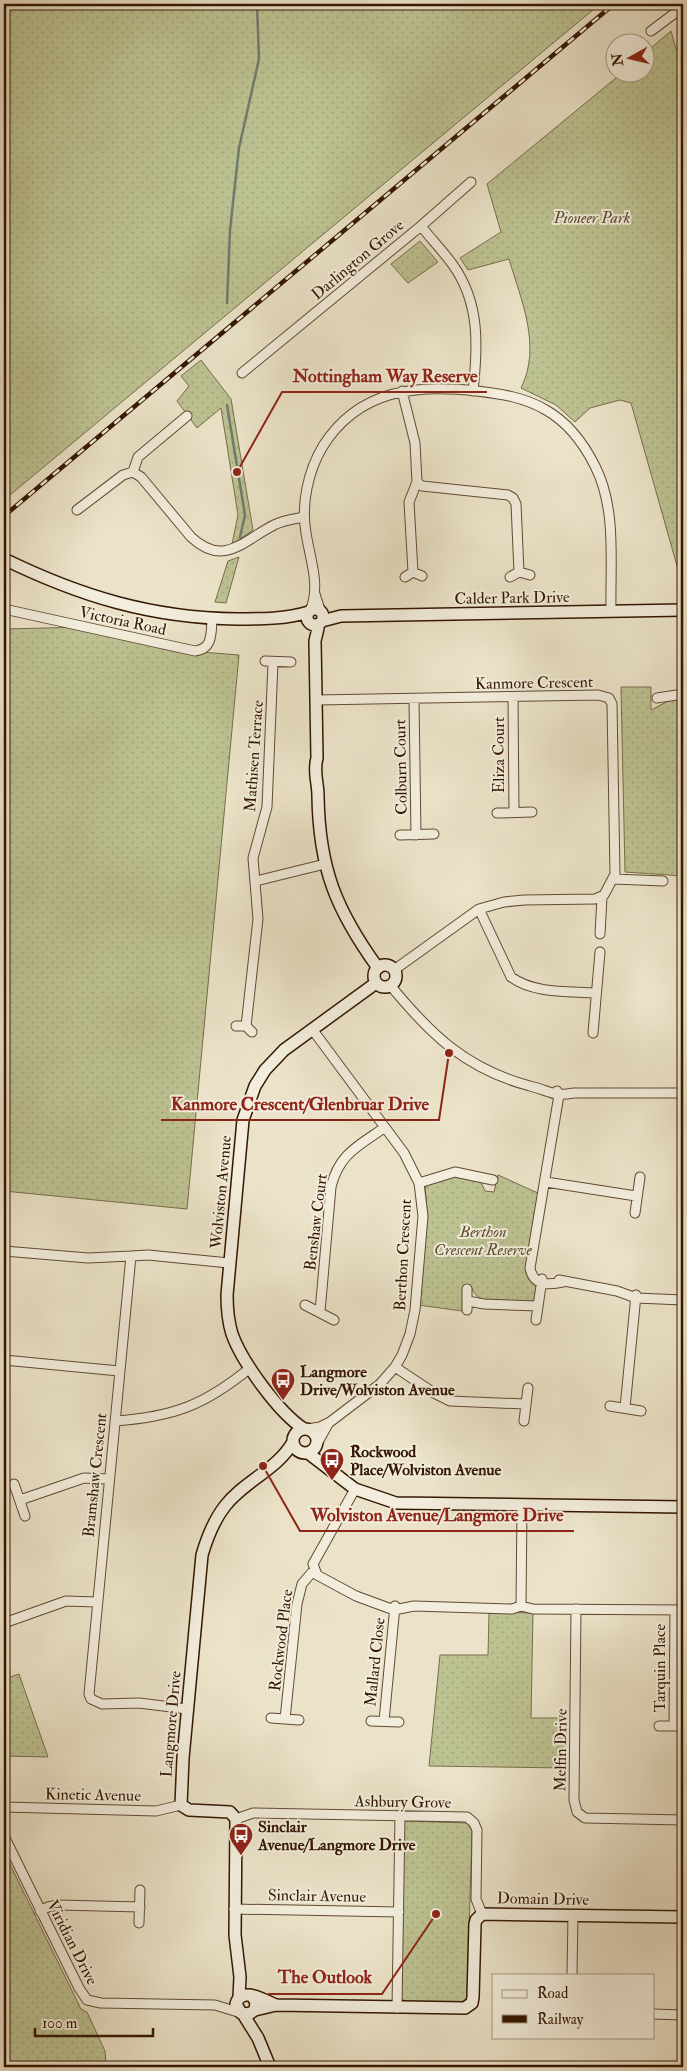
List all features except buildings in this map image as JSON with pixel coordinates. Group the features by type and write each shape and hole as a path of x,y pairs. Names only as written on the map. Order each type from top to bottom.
{"street":[{"path":"651,31 683,7"},
{"path":"421,226 470,182"},
{"name":"Darlington Grove","path":"242,373 421,226 453,265 463,283 473,309 478,343 473,390"},
{"path":"378,968 344,918 334,894 325,864 319,825 318,788 321,771 317,758 315,594 313,568 304,517 312,470 329,438 345,421 363,407 402,391 437,387 473,390 509,395 527,400 547,410 567,427 586,451 603,485 608,508 611,611"},
{"path":"402,391 415,443 417,482 410,502 409,574 422,576"},
{"path":"133,472 138,457 187,416"},
{"path":"77,510 123,475 133,472 141,477 191,537 201,545 212,549 235,549 279,522 304,517"},
{"path":"417,482 422,486 508,495 513,498 520,572"},
{"name":"Calder Park Drive","path":"4,559 32,573 120,605 154,613 212,619 683,610"},
{"path":"510,577 520,572 530,575"},
{"name":"Victoria Road","path":"4,609 195,651 204,649 210,643 212,619"},
{"name":"Mathisen Terrace","path":"236,1026 249,1029 258,933 254,849 267,807 269,662 291,662"},
{"path":"657,698 683,694"},
{"name":"Kanmore Crescent","path":"317,700 606,696 611,700 614,878"},
{"name":"Eliza Court","path":"513,697 514,812"},
{"name":"Colburn Court","path":"414,700 416,835"},
{"name":"Eliza Court","path":"497,813 532,812"},
{"name":"Colburn Court","path":"400,835 434,834"},
{"path":"256,880 325,864"},
{"path":"600,934 602,896 614,878 663,881"},
{"path":"394,970 479,909 504,902 594,899 602,896"},
{"path":"479,909 511,978 520,984 532,988 596,993"},
{"path":"593,1033 600,952"},
{"path":"388,965 394,970 395,980 390,985 384,987 376,983 374,977 378,968 388,965"},
{"name":"Wolviston Avenue","path":"306,1429 287,1416 240,1354 228,1316 230,1263 242,1136 247,1105 259,1079 271,1063 312,1029 376,983"},
{"path":"390,985 420,1022 463,1056 493,1072 533,1086 547,1087 557,1094"},
{"name":"Berthon Crescent","path":"306,1429 320,1427 330,1422 380,1384 396,1367 407,1345 415,1310 423,1216 419,1183 404,1153 312,1029"},
{"path":"557,1094 570,1090 574,1092 683,1094"},
{"path":"557,1094 534,1256 537,1275 542,1281 563,1282 617,1291 623,1290 636,1296 651,1294 657,1297 683,1300"},
{"name":"Benshaw Court","path":"320,1312 331,1188 335,1170 344,1157 384,1128"},
{"path":"419,1183 455,1172 492,1181"},
{"path":"634,1213 640,1177"},
{"path":"546,1182 636,1196"},
{"path":"4,1251 88,1258 148,1255 230,1263"},
{"name":"Bramshaw Crescent","path":"131,1256 89,1687 91,1699 102,1704 139,1703 187,1708"},
{"path":"536,1320 542,1281"},
{"path":"468,1288 467,1306 484,1304 538,1306"},
{"path":"625,1408 636,1296"},
{"path":"305,1306 334,1320"},
{"path":"4,1360 119,1371"},
{"path":"396,1367 434,1393 450,1401 526,1404"},
{"path":"115,1421 149,1419 199,1403 220,1391 250,1368"},
{"path":"524,1421 528,1388"},
{"path":"610,1406 641,1411"},
{"name":"Wolviston Avenue","path":"287,1416 293,1441"},
{"name":"Berthon Crescent","path":"318,1443 330,1422"},
{"path":"324,1465 316,1435 306,1429 297,1432 293,1441 298,1451 306,1453 355,1489 396,1504 512,1504 522,1509"},
{"name":"Langmore Drive","path":"181,1805 180,1782 187,1708 202,1556 207,1538 225,1505 280,1460 293,1441"},
{"path":"306,1453 314,1450 318,1443"},
{"name":"Langmore Drive","path":"280,1460 306,1453"},
{"path":"20,1500 78,1480 108,1479"},
{"path":"14,1484 25,1516"},
{"name":"Rockwood Place","path":"285,1719 296,1604 302,1584 314,1570 314,1561 355,1489"},
{"path":"522,1509 532,1504 542,1506 683,1507"},
{"path":"521,1604 522,1509"},
{"path":"314,1570 317,1575 356,1596 380,1604 385,1602 395,1608 404,1603 414,1606 503,1608 521,1604 529,1609 679,1610"},
{"path":"4,1623 66,1601 97,1602"},
{"name":"Mallard Close","path":"384,1721 395,1608"},
{"name":"Melfin Drive","path":"576,1609 574,1804 577,1812 585,1818 683,1820"},
{"name":"Tarquin Place","path":"659,1726 678,1726 679,1610"},
{"path":"271,1718 299,1720"},
{"name":"Mallard Close","path":"371,1721 399,1722"},
{"path":"181,1805 189,1810 230,1812 236,1819 234,1908 236,1955 244,1997 236,2008 248,2012"},
{"name":"Kinetic Avenue","path":"4,1808 156,1811 181,1805"},
{"name":"Ashbury Grove","path":"236,1819 253,1813 467,1817 474,1823 477,1830 476,1899 482,1914"},
{"path":"397,2008 400,1815"},
{"name":"Viridian Drive","path":"4,1836 40,1911 87,2000 101,2003 215,2005 248,2012"},
{"path":"139,1923 140,1890"},
{"path":"40,1911 58,1905 140,1907"},
{"name":"Sinclair Avenue","path":"234,1908 399,1912"},
{"name":"Domain Drive","path":"244,1997 276,2005 460,2009 469,2006 473,1998 475,1924 482,1914 683,1916"},
{"path":"572,1974 573,1914"},
{"path":"244,1997 256,2002 248,2012"},
{"name":"Viridian Drive","path":"215,2005 244,1997"},
{"name":"Domain Drive","path":"248,2012 276,2005"},
{"path":"248,2012 270,2067"},
{"path":"654,2014 683,2015"}],"green space":[{"path":"4,4 600,4 4,500"},
{"name":"Pioneer Park","path":"671,31 683,73 683,587 631,403 620,400 590,408 575,422 556,405 521,388 530,356 530,340 524,307 509,259 468,270 460,258 501,232 487,184 611,82 654,82 654,45"},
{"path":"420,241 438,262 408,283 391,264"},
{"path":"201,360 231,399 253,530 232,544 238,515 221,408 197,428 177,401 189,386 181,376"},
{"path":"239,557 226,603 215,602 228,561"},
{"path":"87,627 163,649 239,655 187,1209 4,1191 4,629"},
{"path":"621,687 651,687 651,710 672,699 683,698 683,876 625,872"},
{"name":"Berthon Crescent Reserve","path":"455,1174 479,1178 485,1191 494,1192 498,1175 540,1194 529,1272 536,1286 534,1301 490,1301 476,1295 472,1288 463,1288 462,1311 418,1305 427,1217 425,1187 432,1182"},
{"path":"489,1612 533,1613 531,1718 566,1718 566,1768 429,1766 440,1655 488,1655"},
{"path":"19,1674 48,1757 4,1756 4,1679"},
{"path":"404,1821 468,1823 472,1831 467,1998 460,2003 407,2003 401,1997"},
{"path":"4,1852 81,2009 87,2012 105,2051 106,2067 4,2067"}],"waterway":[{"path":"4,8 107,4"},
{"path":"227,303 230,230 239,148 259,59 257,4"},
{"path":"227,405 245,515 240,537"}],"railway":[{"path":"4,516 614,4"}],"place":[{"name":"Nottingham Way Reserve","path":"237,472"},
{"name":"Kanmore Crescent/Glenbruar Drive","path":"449,1053"},
{"name":"Langmore Drive/Wolviston Avenue","path":"283,1401"},
{"name":"Wolviston Avenue/Langmore Drive","path":"263,1466"},
{"name":"Rockwood Place/Wolviston Avenue","path":"332,1481"},
{"name":"Sinclair Avenue/Langmore Drive","path":"241,1856"},
{"name":"The Outlook","path":"436,1914"}]}
